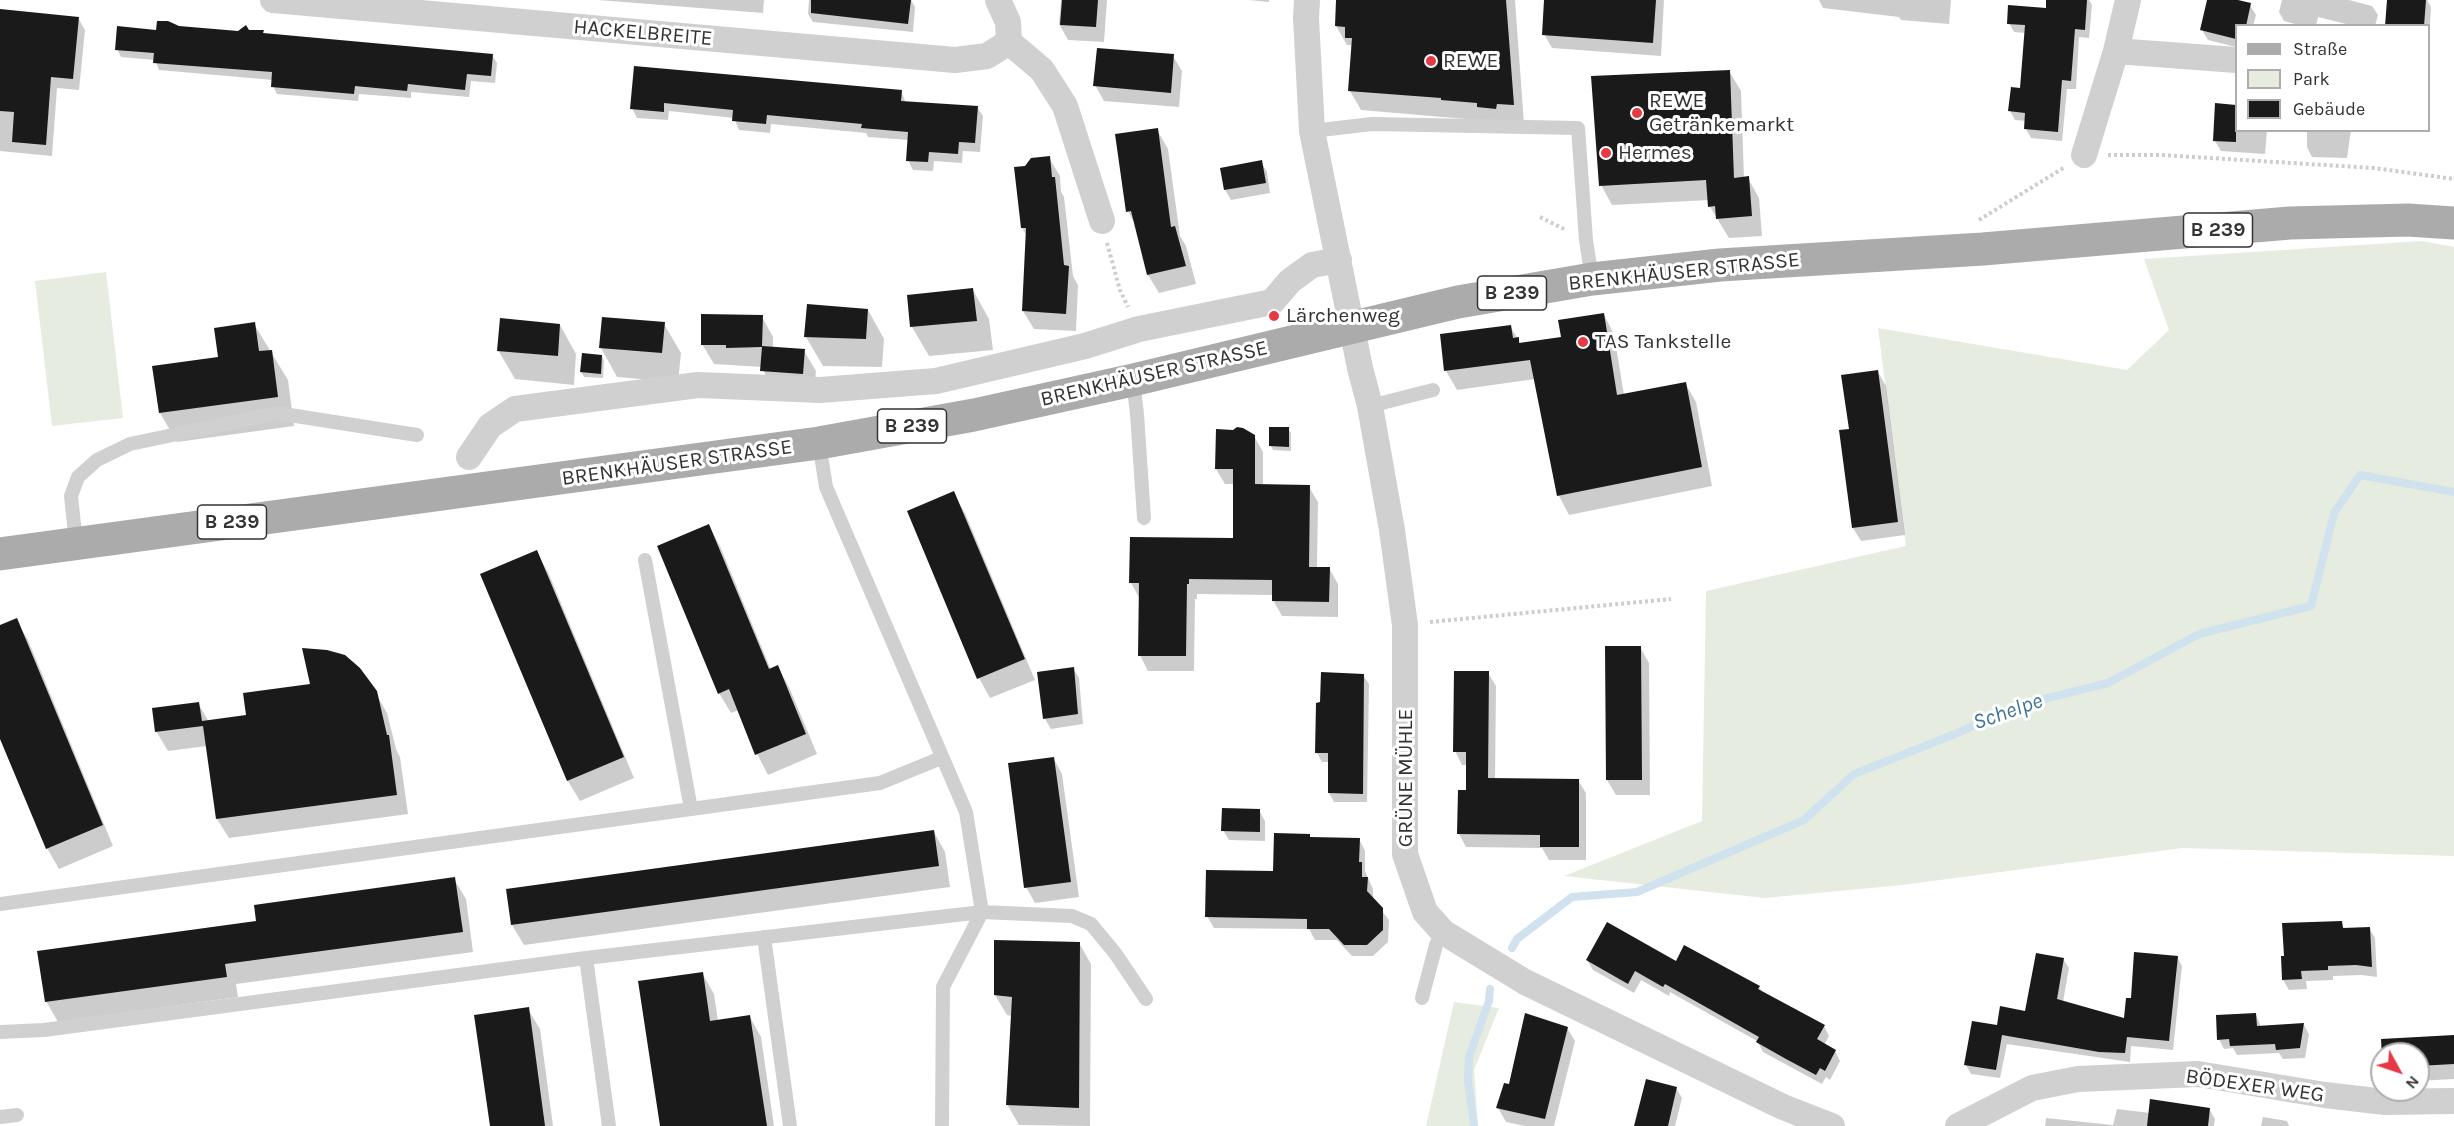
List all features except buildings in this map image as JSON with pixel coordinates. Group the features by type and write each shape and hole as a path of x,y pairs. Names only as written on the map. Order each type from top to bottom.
{"main road":[{"name":"BRENKHÄUSER STRASSE","path":"0,554 76,543 467,474 819,443 974,415 1133,380 1458,302 1592,279 1720,266 1983,249 2290,224 2408,220 2454,223"}],"street":[{"name":"HACKELBREITE","path":"273,0 956,60 987,56 1009,42"},
{"path":"998,0 1008,22 1009,42 1042,70 1065,106 1102,220"},
{"path":"1307,0 1312,131 1353,328"},
{"path":"2084,155 2115,51 2127,0"},
{"path":"2115,51 2235,60"},
{"name":"BRENKHÄUSER STRASSE","path":"467,474 489,426 515,410 698,385 820,390 936,381 1085,346 1139,329 1272,302 1290,280 1312,265 1339,260"},
{"name":"GRÜNE MÜHLE","path":"1353,328 1370,406 1392,530 1405,625 1405,854 1425,912 1443,932 1525,982 1783,1116 1832,1126"},
{"name":"BÖDEXER WEG","path":"1958,1126 2032,1088 2078,1079 2198,1074 2365,1100 2454,1101"}],"lane":[{"path":"1312,131 1372,124 1578,128 1586,240 1592,279"},
{"path":"1133,380 1144,518"},
{"path":"1370,406 1432,390"},
{"path":"76,543 71,496 78,477 97,460 130,444 277,413 417,435"},
{"path":"819,443 826,487 966,812 982,912 943,987 942,1126"},
{"path":"645,560 690,809"},
{"path":"0,904 879,783 941,758"},
{"path":"0,1032 44,1030 586,958 982,912 1072,916 1091,924 1115,952 1146,999"},
{"path":"1422,998 1436,945 1443,932"},
{"path":"764,937 790,1126"},
{"path":"586,958 609,1126"},
{"path":"0,1117 17,1115"}],"path":[{"path":"2084,155 2161,155 2374,168 2454,179"},
{"path":"1540,217 1586,240"},
{"path":"1102,220 1120,290 1139,329"},
{"path":"1405,625 1671,599"}],"green space":[{"path":"2422,241 2454,247 2454,856 2182,848 1902,885 1765,898 1564,876 1702,821 1706,591 1906,546 1878,328 2127,370 2169,330 2144,259"},
{"path":"106,272 123,418 52,426 35,281"},
{"path":"1454,1002 1499,1008 1474,1070 1478,1126 1426,1126"}],"waterway":[{"name":"Schelpe","path":"1512,948 1517,939 1572,897 1637,892 1804,820 1854,774 1955,734 2016,706 2108,683 2199,634 2311,606 2334,513 2360,475 2454,492"},
{"name":"Schelpe","path":"1474,1126 1468,1081 1469,1057 1489,1001 1490,989"}],"place":[{"name":"REWE","path":"1431,61"},
{"name":"REWE Getränkemarkt","path":"1637,113"},
{"name":"Hermes","path":"1606,153"},
{"name":"Lärchenweg","path":"1274,316"},
{"name":"TAS Tankstelle","path":"1583,342"}]}
